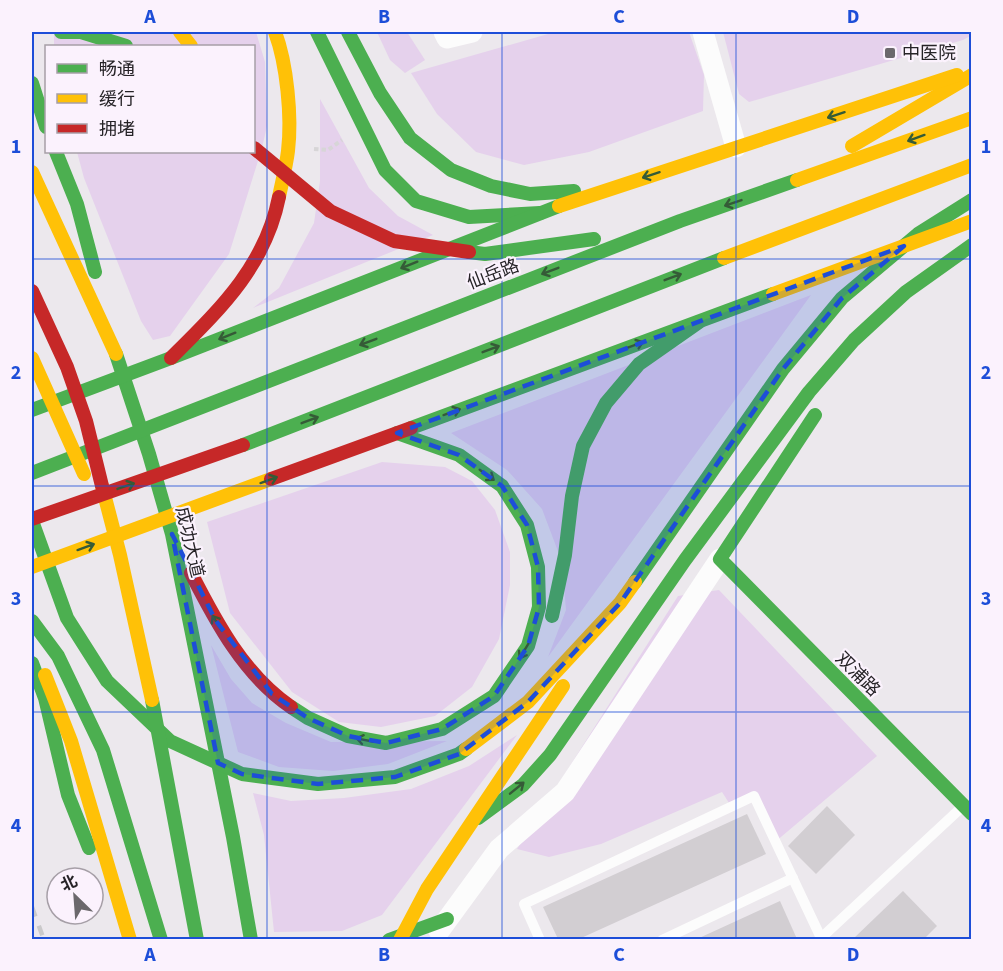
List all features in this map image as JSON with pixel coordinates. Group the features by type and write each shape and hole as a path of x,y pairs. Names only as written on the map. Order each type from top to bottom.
{"main road":[{"path":"62,32 81,32 123,45"},
{"path":"180,32 190,45"},
{"path":"171,358 222,307 258,259 277,205 288,150 288,94 280,45 275,32"},
{"path":"317,32 385,170 416,201 469,217 540,213"},
{"path":"348,32 380,93 410,138 451,170 491,186 530,194 610,188"},
{"path":"32,410 540,213 736,147 972,73"},
{"path":"789,184 972,73"},
{"path":"32,83 45,124"},
{"name":"仙岳路","path":"32,473 680,221 972,118"},
{"path":"255,139 272,165"},
{"path":"255,149 330,211 394,241 485,254 575,243 680,221"},
{"path":"56,153 77,204 116,352"},
{"path":"620,603 528,702 459,754 395,777 318,784 242,774 170,741 107,681 67,618 32,520 285,430 675,276 972,165"},
{"name":"成功大道","path":"32,172 116,352 172,534 233,837 251,939"},
{"path":"400,939 427,889 471,823 620,603 783,369 842,298 918,234 972,200"},
{"path":"32,567 972,221"},
{"path":"471,823 523,785 550,755 685,560 809,392 854,340 906,292 972,245"},
{"path":"32,291 67,367 86,421 120,555 153,705 197,939"},
{"path":"539,653 550,623 562,567 572,496 583,446 606,403 639,364 699,322"},
{"path":"720,559 827,397 854,340"},
{"path":"32,358 120,555"},
{"path":"172,534 216,621 244,661 272,694 308,718 348,736 387,744 442,729 494,696 528,646 539,607 538,567 527,525 502,486 459,455 397,433"},
{"name":"双浦路","path":"720,559 968,810"},
{"path":"32,621 58,656 103,750 160,939"},
{"path":"34,658 68,795 90,850"},
{"path":"34,658 71,741 130,939"},
{"path":"459,754 509,705 520,689"},
{"path":"389,939 447,919"}],"street":[{"path":"444,32 447,38 472,32"},
{"path":"703,32 736,147"},
{"path":"434,939 499,849 565,792 720,559"}],"lane":[{"path":"540,939 524,904 754,796 821,939 968,810"},
{"path":"662,939 793,878"}],"path":[{"path":"306,148 328,150 346,138"}],"highlighted area":[{"path":"904,246 842,298 783,369 620,603 528,702 459,754 395,777 318,784 242,774 218,763 172,534 216,621 272,694 308,718 348,736 386,743 442,729 494,696 528,646 539,607 538,567 527,525 502,486 459,455 397,433"}],"shaded area":[{"path":"54,32 256,32 265,62 267,126 262,148 229,254 170,336 153,340 141,321 84,178 77,153 255,153 255,45 54,45"},
{"path":"377,32 407,32 425,60 405,73 390,60"},
{"path":"555,32 689,32 704,75 703,111 589,152 524,165 476,152 437,114 411,73"},
{"path":"723,32 971,32 972,35 963,40 749,102 739,94"},
{"path":"320,99 369,188 398,216 433,235 253,308 279,288 314,223 320,181"},
{"path":"811,295 548,657 566,610 562,562 542,509 507,470 451,433"},
{"path":"382,462 445,467 472,481 495,510 510,552 510,585 499,639 472,687 435,716 381,727 339,722 292,692 230,613 207,522"},
{"path":"719,590 877,756 775,842 753,801 731,806 722,792 601,844 549,857 517,849 678,596"},
{"path":"211,645 231,679 252,703 286,723 331,742 447,741 388,764 333,771 279,767 238,752"},
{"path":"517,735 382,915 342,931 274,932 264,835 253,793 291,801 344,798 411,789 469,766"}],"building":[{"path":"827,806 855,835 816,874 788,846"},
{"path":"747,814 766,854 579,939 558,939 543,907"},
{"path":"903,891 937,926 924,939 853,939"},
{"path":"780,901 797,939 697,939"}],"railway":[{"path":"32,907 44,940"}],"traffic: fast":[{"path":"61,32 81,32 123,45"},
{"path":"317,32 385,170 416,201 469,217 540,213"},
{"path":"348,32 380,93 410,138 451,170 491,186 530,194 574,191"},
{"path":"32,83 45,124"},
{"path":"56,153 77,204 95,272"},
{"path":"32,473 680,221 797,180"},
{"path":"635,582 783,369 842,298 918,234 972,200"},
{"path":"32,410 559,206"},
{"path":"469,252 485,254 594,239"},
{"path":"478,818 523,785 550,755 685,560 809,392 854,340 906,292 972,245"},
{"path":"243,445 724,258"},
{"path":"411,428 773,294"},
{"path":"552,616 565,555 572,496 583,446 606,403 639,364 699,322"},
{"path":"116,354 149,454 172,534 233,837 251,940"},
{"path":"815,415 720,559 972,814"},
{"path":"291,707 308,718 348,736 386,743 442,729 494,696 528,646 539,607 538,567 527,525 502,486 459,455 397,433"},
{"path":"32,521 67,618 107,681 170,741 242,774 318,784 395,777 459,754 466,749"},
{"path":"32,621 58,656 103,750 161,940"},
{"path":"32,663 45,698 68,795 89,848"},
{"path":"152,700 197,940"},
{"path":"389,940 447,919"}],"traffic: slow":[{"path":"180,32 190,45"},
{"path":"275,32 283,59 288,91 289,123 288,151 279,197"},
{"path":"559,206 957,75"},
{"path":"852,146 972,75"},
{"path":"797,180 972,118"},
{"path":"724,258 972,165"},
{"path":"32,172 116,354"},
{"path":"773,294 972,221"},
{"path":"32,358 84,474"},
{"path":"32,567 271,479"},
{"path":"102,486 120,555 152,700"},
{"path":"466,749 528,702 620,603 635,582"},
{"path":"45,675 71,741 130,940"},
{"path":"400,940 427,889 563,686"}],"traffic: jam":[{"path":"255,149 330,211 394,241 469,252"},
{"path":"171,358 238,286 263,245 279,197"},
{"path":"32,291 67,367 86,421 102,486"},
{"path":"271,479 411,428"},
{"path":"32,519 243,445"},
{"path":"191,573 221,628 245,663 274,694 291,707"}],"place":[{"name":"中医院","path":"890,53"}]}
